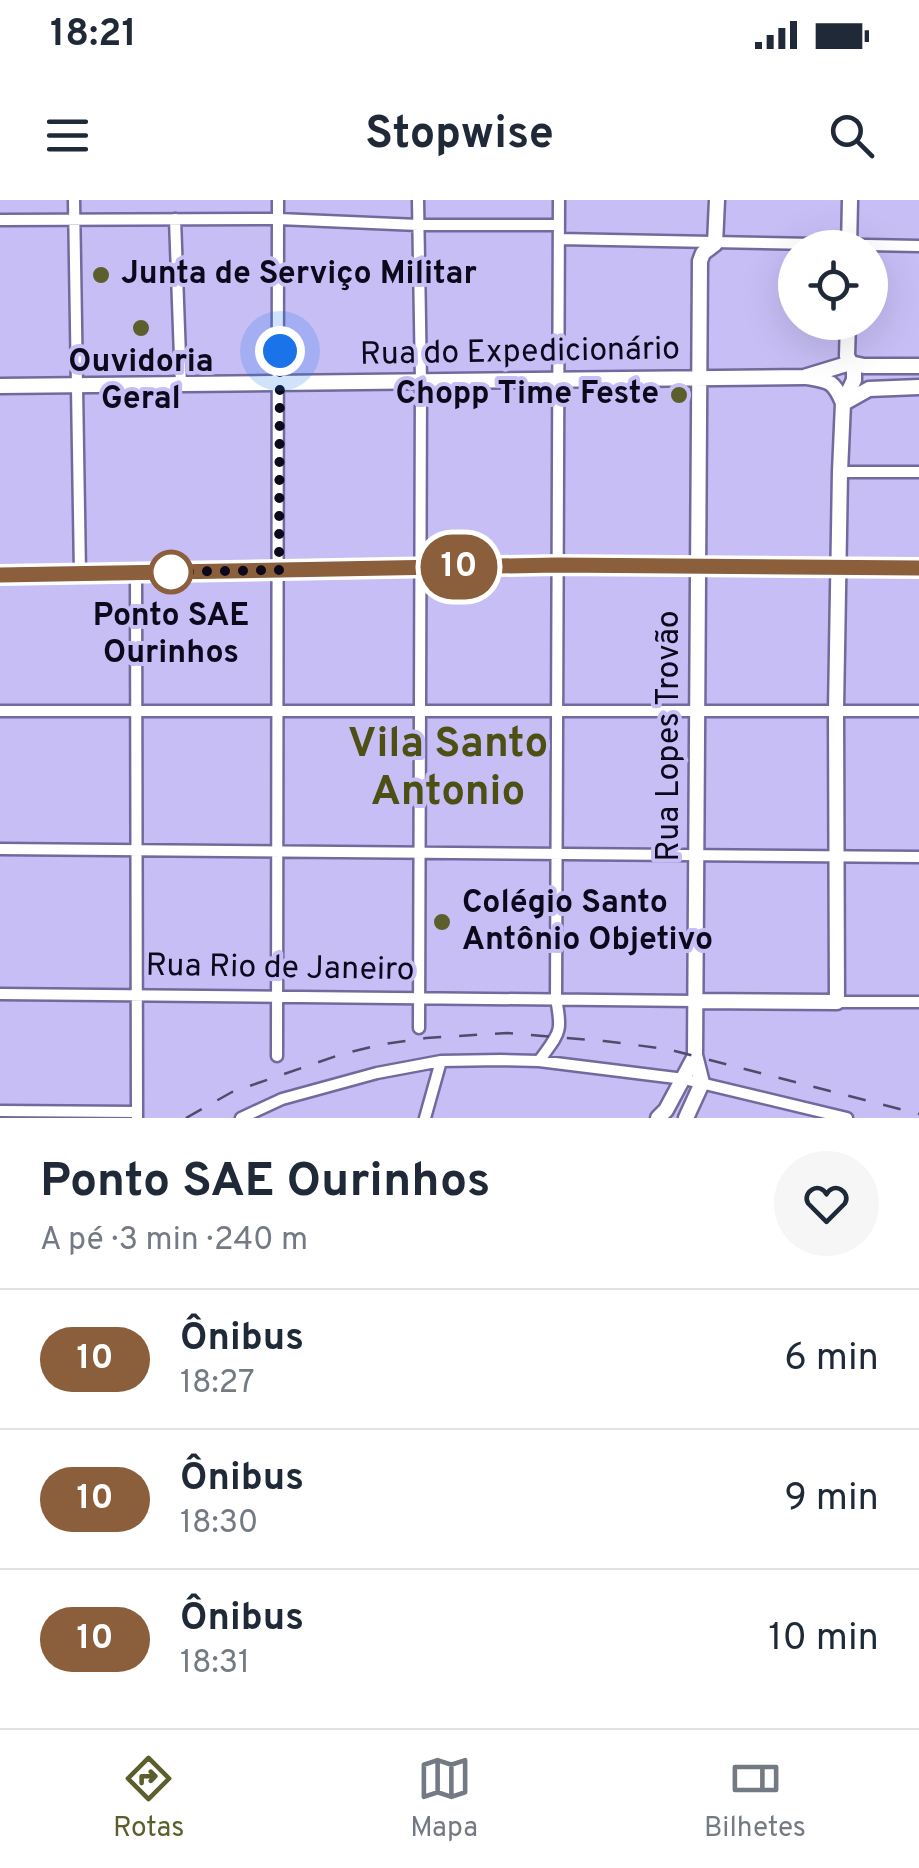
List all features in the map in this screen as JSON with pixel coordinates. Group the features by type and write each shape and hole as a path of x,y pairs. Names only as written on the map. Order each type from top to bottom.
{"main road":[{"name":"Rua Lopes Trovão","path":"695,1055 700,262 703,253 716,244 717,200"},
{"path":"849,230 850,200"},
{"path":"837,1002 837,567 843,404 854,380 854,369 847,356 847,340"},
{"name":"Rua do Expedicionário","path":"0,386 804,377 850,362 919,367"},
{"path":"843,404 868,390 914,387 912,374 919,367"},
{"path":"804,377 827,380 836,387 843,404"},
{"path":"0,575 557,565 918,570"},
{"name":"Rua Rio de Janeiro","path":"695,1000 837,1002"},
{"path":"658,1118 684,1080 695,1055"},
{"path":"686,1118 702,1084 695,1055"}],"street":[{"path":"74,200 80,574"},
{"path":"277,1056 278,200"},
{"path":"418,200 419,1028"},
{"path":"539,1062 558,1037 560,1023 556,999 558,200"},
{"path":"175,219 181,385"},
{"path":"0,220 279,219 418,225 558,225"},
{"path":"559,239 778,245"},
{"path":"888,246 919,246"},
{"path":"840,472 919,472"},
{"path":"0,1111 137,1115 136,573"},
{"path":"0,711 919,711"},
{"path":"0,849 919,856"},
{"name":"Rua Rio de Janeiro","path":"0,994 695,1000"},
{"name":"Rua Rio de Janeiro","path":"837,1002 919,1002"},
{"path":"425,1118 441,1061"},
{"path":"241,1118 282,1098 441,1061 539,1062 684,1080 847,1118"}],"railway":[{"path":"186,1118 232,1092 342,1054 426,1038 507,1033 667,1049 919,1114"}],"bus line":[{"name":"10","path":"0,575 557,565 919,568"}],"place":[{"name":"Junta de Serviço Militar","path":"101,275"},
{"name":"Ouvidoria Geral","path":"141,328"},
{"name":"Chopp Time Feste","path":"679,395"},
{"name":"Ponto SAE Ourinhos","path":"171,572"},
{"name":"Colégio Santo Antônio Objetivo","path":"442,922"}],"district":[{"name":"Vila Santo Antonio","path":"448,769"}],"route":[{"path":"171,572 279,570 280,351"}]}
